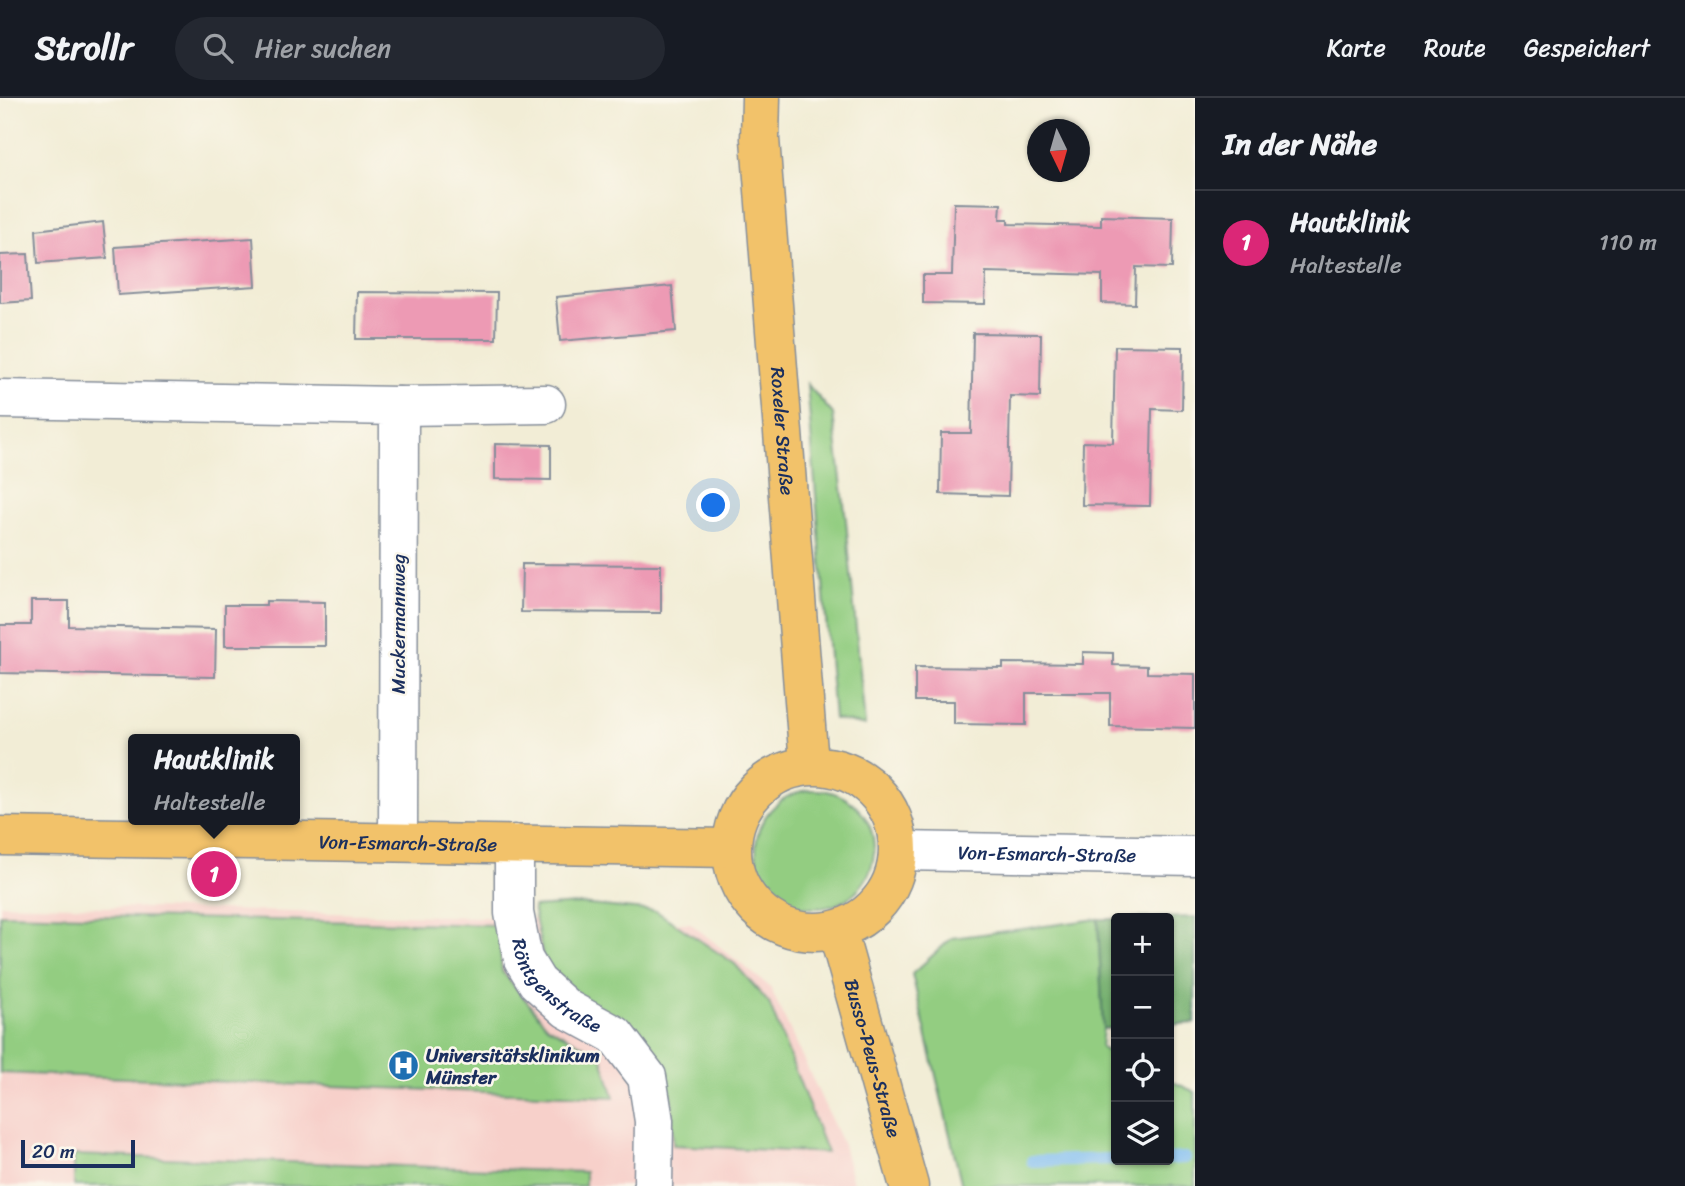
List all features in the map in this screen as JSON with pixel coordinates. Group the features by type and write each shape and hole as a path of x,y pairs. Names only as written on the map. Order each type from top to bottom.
{"main road":[{"name":"Roxeler Straße","path":"761,98 760,139 809,764"},
{"path":"809,764 842,769 869,784 891,811 900,851 892,884 870,913 837,930 808,933 778,925 755,908 737,880 730,848 738,814 758,787 781,771 809,764"},
{"name":"Von-Esmarch-Straße","path":"0,836 730,848"},
{"name":"Busso-Peus-Straße","path":"837,930 909,1186"}],"street":[{"path":"0,399 399,406 546,404"},
{"name":"Muckermannweg","path":"398,842 399,406"},
{"name":"Röntgenstraße","path":"514,844 514,913 523,958 537,982 568,1009 615,1035 647,1077 654,1121 653,1186"},
{"name":"Von-Esmarch-Straße","path":"900,851 1195,856"}],"shaded area":[{"name":"Universitätsklinikum Münster","path":"0,904 690,923 770,987 843,1145 854,1186 0,1186"}],"green space":[{"path":"807,384 833,414 846,520 865,726 834,719"},
{"path":"815,790 838,794 857,807 870,826 874,849 870,872 857,891 838,904 815,908 792,904 773,891 760,872 756,849 760,826 773,807 792,794"},
{"path":"579,904 656,911 735,964 769,1003 827,1153 673,1145 672,1096 650,1044 604,1010 572,993 544,963 533,907"},
{"path":"0,914 498,925 502,971 547,1026 601,1055 614,1097 0,1073"},
{"path":"1174,917 1195,917 1195,1023 1174,1025"},
{"path":"1098,919 1103,1029 1101,1048 1111,1053 1111,1165 1174,1165 1174,1082 1195,1092 1195,1186 962,1186 912,974 952,938"},
{"path":"1098,919 1111,919 1111,1028 1103,1029"},
{"path":"74,1155 585,1172 585,1186 74,1186"}],"building":[{"path":"954,203 1001,204 1000,219 1008,219 1008,224 1101,226 1101,216 1173,218 1172,268 1136,267 1135,304 1102,303 1102,275 986,272 985,304 923,303 923,275 952,275"},
{"path":"103,222 107,258 38,263 36,230"},
{"path":"253,238 256,286 118,295 115,247"},
{"path":"28,254 31,301 0,303 0,255"},
{"path":"672,286 676,331 560,341 556,297"},
{"path":"357,292 497,293 496,339 356,339"},
{"path":"973,333 1041,334 1040,397 1010,396 1008,496 940,494 941,433 971,433"},
{"path":"1115,346 1183,347 1182,410 1152,409 1150,506 1082,505 1083,442 1113,443"},
{"path":"495,444 551,445 551,480 495,479"},
{"path":"522,564 661,565 661,613 521,612"},
{"path":"31,601 69,601 69,626 216,629 215,677 0,673 0,625 31,625"},
{"path":"266,601 325,602 325,646 225,646 225,605 266,605"},
{"path":"1083,652 1113,653 1113,665 1147,666 1147,673 1195,674 1195,728 1110,726 1110,693 1026,693 1026,725 954,724 954,701 915,701 915,667 1003,668 1003,663 1083,664"}],"waterway":[{"path":"1174,1159 1185,1158"},
{"path":"1032,1161 1111,1159"}],"place":[{"name":"Hautklinik","path":"214,874"},
{"name":"Universitätsklinikum Münster","path":"403,1066"}]}
